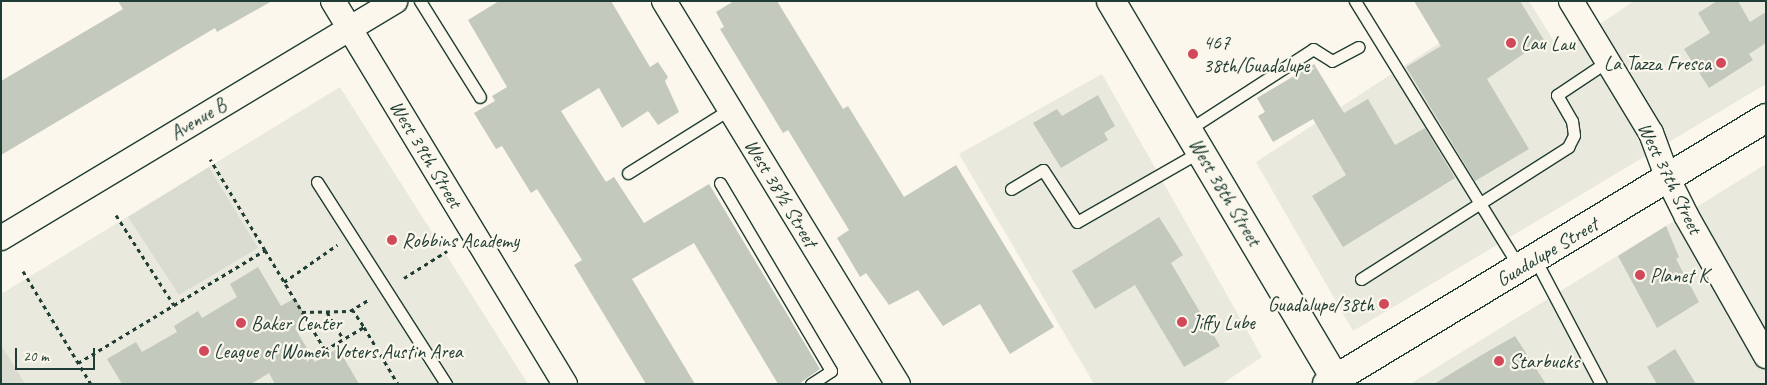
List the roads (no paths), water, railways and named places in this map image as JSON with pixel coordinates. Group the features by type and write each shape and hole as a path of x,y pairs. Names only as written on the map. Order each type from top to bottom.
{"main road":[{"name":"West 38th Street","path":"1111,1 1333,382"},
{"name":"Guadalupe Street","path":"1333,382 1766,118"}],"street":[{"name":"West 39th Street","path":"333,1 565,384"},
{"name":"Avenue B","path":"1,238 395,1"},
{"name":"West 38½ Street","path":"664,1 898,384"},
{"name":"West 37th Street","path":"1571,1 1651,133 1668,179 1766,356"}],"lane":[{"path":"420,1 480,97"},
{"path":"1356,1 1480,203 1528,264 1601,384"},
{"path":"1011,189 1043,170 1077,222 1194,141 1313,50 1332,61 1358,47"},
{"path":"1361,280 1568,148 1574,135 1572,121 1557,95 1608,61"},
{"path":"628,173 730,109"},
{"path":"317,182 446,384"},
{"path":"720,182 831,371 811,384"}],"place":[{"name":"Lau Lau","path":"1511,43"},
{"name":"467 38th/Guadalupe","path":"1193,54"},
{"name":"La Tazza Fresca","path":"1721,63"},
{"name":"Robbins Academy","path":"392,240"},
{"name":"Planet K","path":"1640,275"},
{"name":"Guadalupe/38th","path":"1384,304"},
{"name":"Jiffy Lube","path":"1182,322"},
{"name":"Baker Center","path":"241,323"},
{"name":"League of Women Voters Austin Area","path":"204,351"},
{"name":"Starbucks","path":"1499,361"}]}
